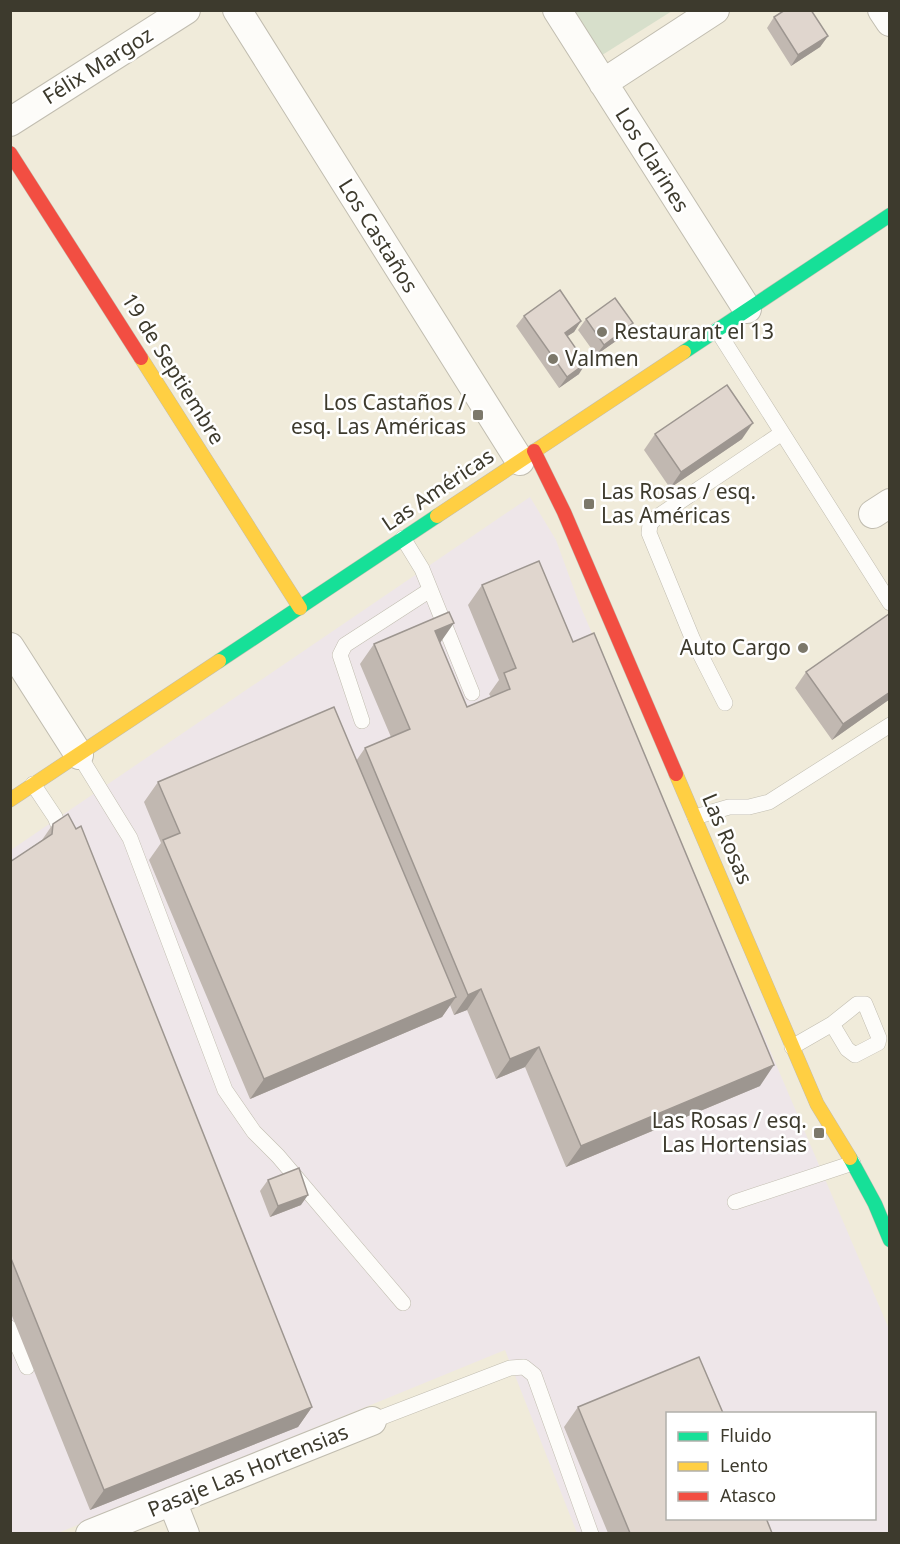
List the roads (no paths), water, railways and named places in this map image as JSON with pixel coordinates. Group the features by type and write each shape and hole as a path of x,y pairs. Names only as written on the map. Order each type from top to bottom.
{"street":[{"name":"Félix Margoz","path":"10,122 186,10"},
{"name":"Los Castaños","path":"237,10 527,456"},
{"name":"Los Clarines","path":"558,10 747,309"},
{"path":"603,83 715,10"},
{"path":"882,10 890,21"},
{"name":"19 de Septiembre","path":"10,153 300,608"},
{"name":"Las Américas","path":"10,800 890,215"},
{"name":"Las Rosas","path":"527,456 564,512 817,1104 853,1162 882,1201 890,1240"},
{"path":"10,647 79,755"},
{"name":"Pasaje Las Hortensias","path":"90,1533 372,1421"},
{"path":"172,1501 185,1533"}],"lane":[{"path":"717,330 890,603"},
{"path":"725,703 689,629 649,533 650,524 782,433"},
{"path":"404,538 422,570 472,693"},
{"path":"362,721 340,655 345,645 430,590"},
{"path":"695,817 729,807 749,807 769,802 890,725"},
{"path":"79,755 130,838 225,1090 254,1132 278,1156 403,1303"},
{"path":"33,784 55,817 69,850"},
{"path":"792,1047 832,1024"},
{"path":"735,1202 853,1162"},
{"path":"10,1328 27,1367"},
{"path":"372,1421 510,1368 524,1367 534,1375 591,1533"}],"place":[{"name":"Restaurant el 13","path":"602,332"},
{"name":"Valmen","path":"553,359"},
{"name":"Los Castaños / esq. Las Américas","path":"478,415"},
{"name":"Las Rosas / esq. Las Américas","path":"589,504"},
{"name":"Auto Cargo","path":"803,648"},
{"name":"Las Rosas / esq. Las Hortensias","path":"819,1133"}]}
